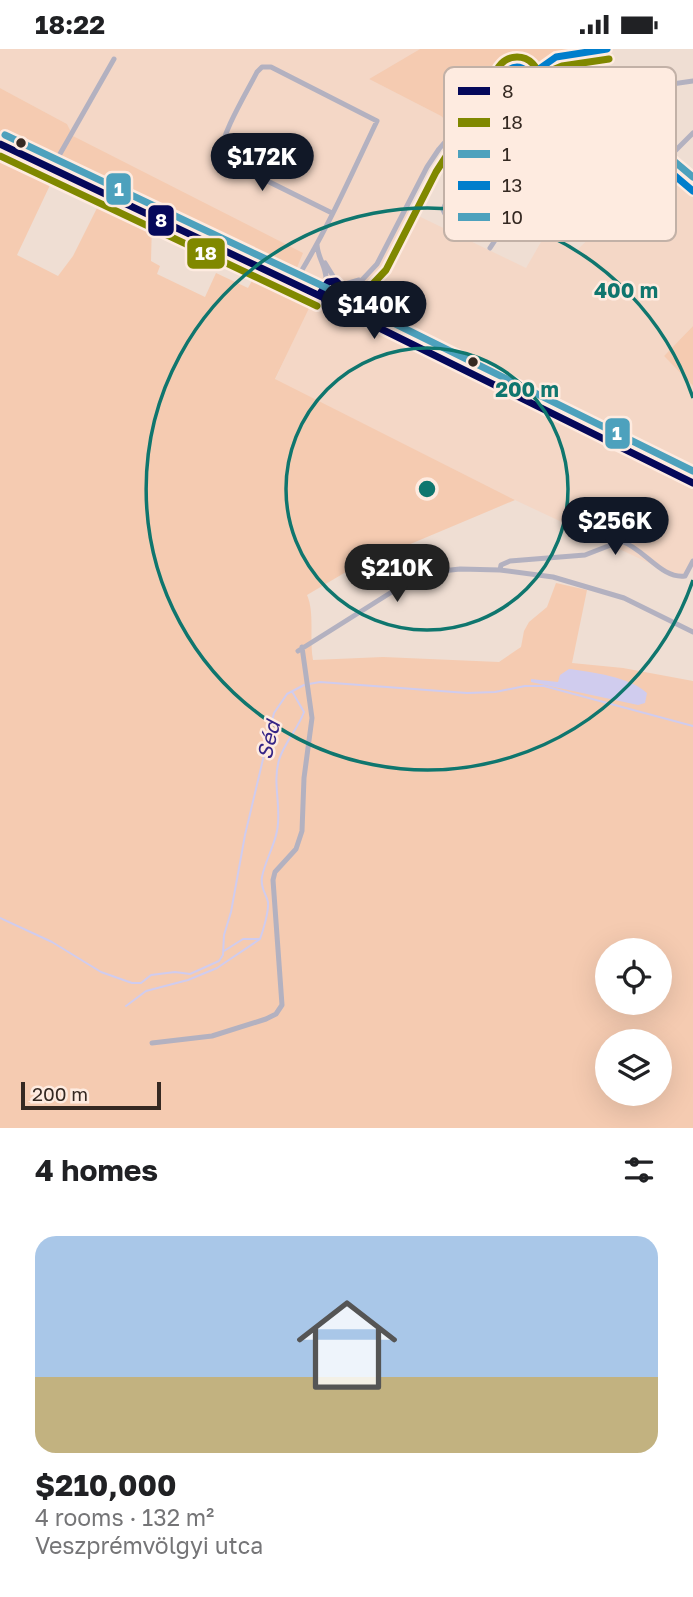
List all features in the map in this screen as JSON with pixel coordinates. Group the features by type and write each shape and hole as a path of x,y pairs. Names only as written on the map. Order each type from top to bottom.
{"main road":[{"path":"0,144 322,296 326,303 341,292"},
{"path":"292,284 325,284 341,292 360,318 693,483"},
{"path":"322,296 325,284"}],"street":[{"path":"530,67 552,59 607,49"},
{"path":"52,168 114,59"},
{"path":"543,67 552,59"},
{"path":"299,275 332,213 377,121 271,68 262,67 257,72 220,151 227,160 332,213"},
{"path":"676,150 693,133"},
{"path":"317,241 317,250 341,292 362,280 377,264 427,167 444,143"},
{"path":"676,176 693,191"},
{"path":"490,248 494,241"},
{"path":"323,261 327,271 325,284"},
{"path":"500,570 501,565 510,561 585,555 621,541 642,552 671,575 685,576 693,561"},
{"path":"152,1043 201,1038 220,1033 266,1019 276,1014 282,1005 272,880 275,872 296,849 302,831 304,778 312,718 300,649 406,583 446,570 500,570 544,575 624,598 693,632"}],"shaded area":[{"path":"0,49 420,49 369,79 444,119 444,142 404,209 444,228 444,241 470,241 526,268 542,241 567,241 576,251 586,241 676,241 676,181 693,196 693,326 664,356 693,386 693,557 683,579 515,500 275,380 310,304 287,293 73,136 67,124 0,88"},
{"path":"420,49 586,49 586,53 567,67 444,67 444,119 369,79"},
{"path":"0,88 67,124 73,136 303,253 287,292 311,304 275,379 515,500 351,569 307,595 311,610 313,660 383,657 499,662 521,647 524,631 529,622 547,607 556,583 587,590 572,663 623,668 693,681 693,1128 0,1128","holes":["51,183 98,206 73,256 58,276 17,255","152,222 256,273 248,288 216,273 205,297 157,274 160,266 151,261"]},
{"path":"693,326 693,386 664,356"},
{"path":"569,669 610,676 640,687 647,693 645,703 638,705 531,682 531,679 558,682 560,675"}],"waterway":[{"name":"Séd","path":"309,684 320,682 467,693 544,686 693,726"},
{"name":"Séd","path":"0,918 52,942 101,972 132,983 141,983 151,975 175,972 190,974 219,961 223,955 224,935 231,912 245,835 274,713 287,694 304,685"},
{"path":"126,1006 146,991 188,980 217,968 260,939 268,906 262,877 276,837 278,822 277,769 281,754 304,712 293,693"},
{"path":"224,951 243,939 260,939"}],"transit line":[{"name":"13","path":"542,67 556,57 607,49"},
{"name":"18","path":"498,67 508,58 517,57 526,58 536,67"},
{"name":"18","path":"560,67 609,59"},
{"name":"1","path":"5,135 327,288"},
{"name":"8","path":"0,144 322,297"},
{"name":"18","path":"0,156 317,306"},
{"name":"18","path":"351,301 369,288 386,270 444,160"},
{"name":"10","path":"676,163 693,177"},
{"name":"13","path":"676,177 693,191"},
{"name":"8","path":"336,281 344,289 344,298 337,304 326,303 321,292 328,282 336,281"},
{"name":"1","path":"353,303 693,471"},
{"name":"8","path":"337,304 353,315 693,483"}]}
